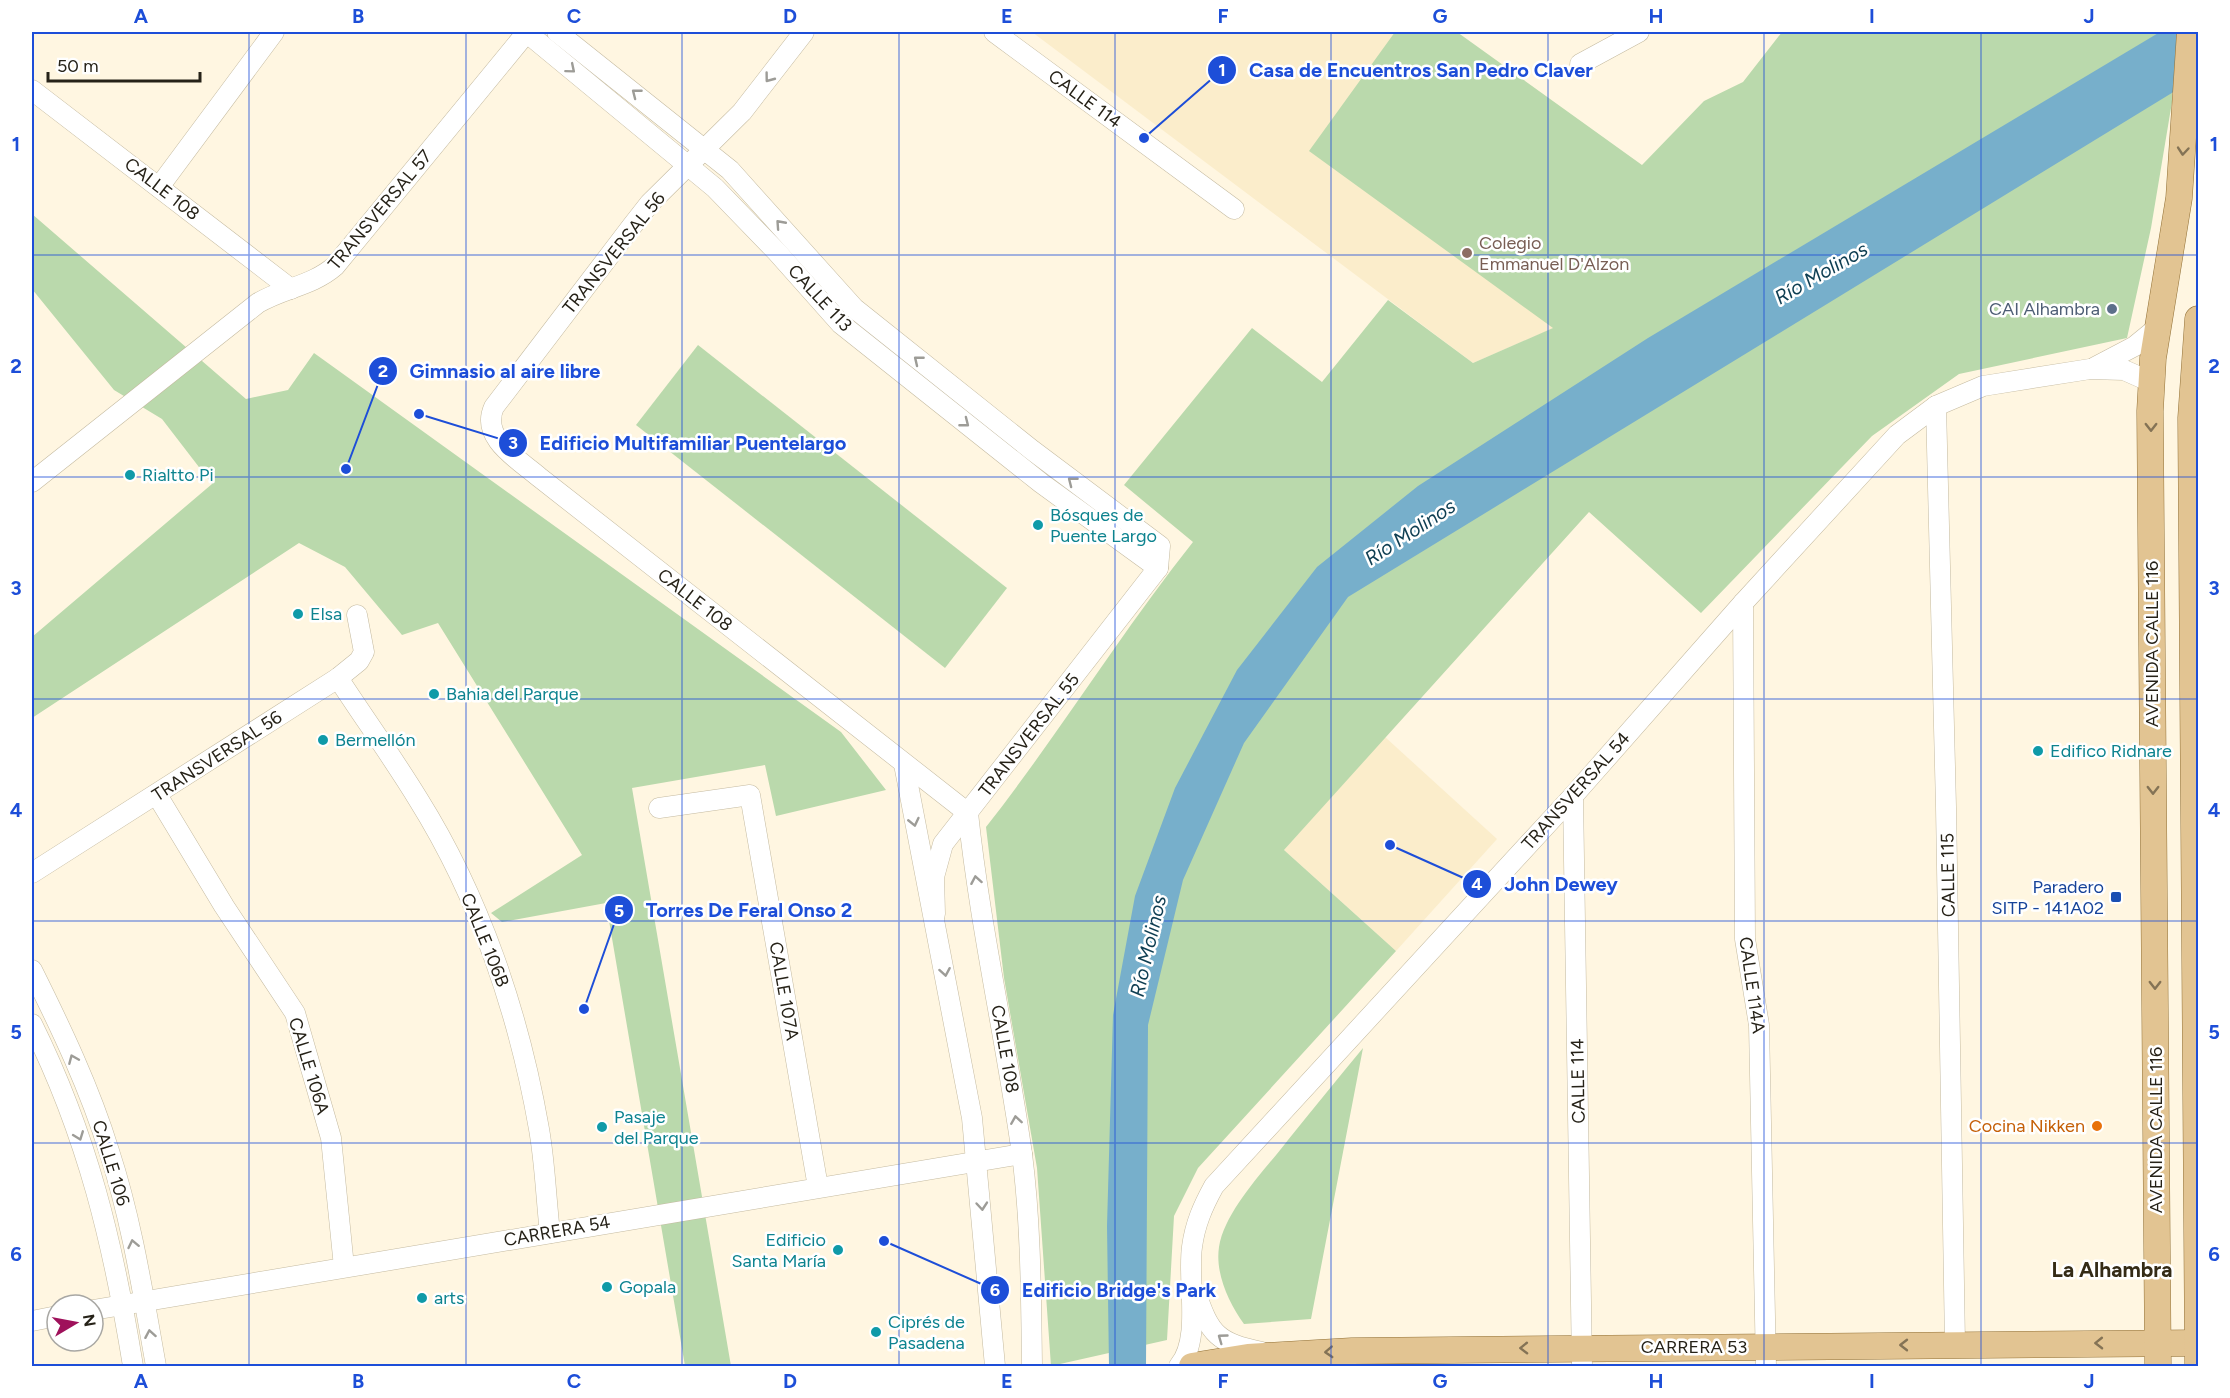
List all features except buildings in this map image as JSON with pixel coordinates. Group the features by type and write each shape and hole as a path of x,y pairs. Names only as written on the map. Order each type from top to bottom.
{"main road":[{"name":"AVENIDA CALLE 116","path":"2158,1355 2151,382 2157,328 2176,219 2190,32"},
{"path":"2198,1366 2191,430 2199,319"},
{"name":"CARRERA 53","path":"1192,1366 1248,1357 1352,1351 1582,1357 1765,1356 1955,1344 2158,1355 2198,1343"}],"street":[{"path":"159,186 274,32"},
{"name":"CALLE 113","path":"526,32 715,188 777,252 841,324 1041,483 1158,568"},
{"name":"TRANSVERSAL 57","path":"32,482 258,303 274,293 291,290 320,277 334,266 526,32"},
{"name":"CALLE 113","path":"557,32 730,170 854,308 1032,450 1154,539 1160,546 1158,568"},
{"name":"TRANSVERSAL 56","path":"491,430 489,422 494,407 632,226 742,112 804,32"},
{"name":"CALLE 114","path":"994,32 1234,209"},
{"path":"1580,64 1639,32"},
{"name":"CALLE 108","path":"32,90 291,290"},
{"path":"841,324 854,308"},
{"path":"2090,369 2135,346 2157,328"},
{"path":"2090,369 2124,370 2151,382"},
{"name":"TRANSVERSAL 54","path":"1179,1366 1190,1344 1192,1249 1198,1216 1214,1186 1573,796 1882,450 1897,435 1936,406 1983,386 2090,369"},
{"name":"CALLE 115","path":"1936,406 1946,807 1955,1344"},
{"name":"CALLE 108","path":"491,430 502,446 539,477 968,813 973,866 1022,1154 1029,1216 1032,1366"},
{"name":"TRANSVERSAL 55","path":"935,914 936,862 943,844 1158,568"},
{"name":"CALLE 114A","path":"1743,603 1744,939 1760,1026 1765,1356"},
{"name":"TRANSVERSAL 56","path":"32,873 338,678 359,661 364,652 357,615"},
{"name":"CALLE 106B","path":"338,678 419,799 444,844 486,934 518,1031 540,1131 550,1233"},
{"path":"904,764 912,813 935,914 972,1118 995,1366"},
{"name":"CALLE 106A","path":"157,795 224,906 295,1013 331,1138 345,1267"},
{"name":"CALLE 107A","path":"658,808 750,795 818,1187"},
{"name":"CALLE 114","path":"1573,796 1582,1357"},
{"name":"CALLE 106","path":"32,970 69,1049 109,1150 124,1201 156,1366"},
{"name":"CALLE 106","path":"32,1024 69,1108 90,1164 123,1304 133,1366"},
{"name":"CARRERA 54","path":"105,1308 1022,1154"},
{"name":"TRANSVERSAL 54","path":"1192,1282 1205,1319 1219,1338 1240,1347 1277,1355"}],"shaded area":[{"name":"Colegio Emmanuel D'Alzon","path":"1032,32 1456,32 1554,328 1473,363"},
{"path":"1385,737 1497,839 1396,951 1284,850"}],"green space":[{"path":"1395,32 1457,32 1642,165 1704,101 1743,82 1782,32 2173,32 2172,102 2151,228 2127,338 1959,374 1872,436 1701,613 1589,512 1284,850 1396,951 1198,1168 1174,1216 1167,1340 1051,1366 1037,1168 1004,978 986,827 1193,542 1124,485 1252,328 1322,382 1388,300 1473,363 1553,328 1309,151"},
{"path":"32,214 246,399 288,390 314,353 841,732 886,790 776,816 765,765 632,788 731,1366 685,1366 606,903 502,922 491,913 582,855 438,623 402,635 345,567 299,543 32,718 32,637 212,484 162,419 114,390 32,289"},
{"path":"698,345 1007,588 945,668 636,425"},
{"path":"1363,1048 1311,1319 1244,1324 1228,1298 1219,1267 1219,1247 1229,1219 1248,1190"}],"water":[{"name":"Río Molinos","path":"2160,32 2198,32 2198,77 1348,597 1244,743 1183,880 1148,1025 1146,1366 1109,1366 1107,1226 1113,1015 1135,896 1175,788 1237,670 1317,567 1418,486 1648,338"}],"place":[{"name":"Casa de Encuentros San Pedro Claver","path":"1144,138"},
{"name":"Colegio Emmanuel D'Alzon","path":"1467,253"},
{"name":"CAI Alhambra","path":"2112,309"},
{"name":"Edificio Multifamiliar Puentelargo","path":"419,414"},
{"name":"Gimnasio al aire libre","path":"346,469"},
{"name":"Rialtto Pi","path":"130,475"},
{"name":"Bósques de Puente Largo","path":"1038,525"},
{"name":"Elsa","path":"298,614"},
{"name":"Bahia del Parque","path":"434,694"},
{"name":"Bermellón","path":"323,740"},
{"name":"Edifico Ridnare","path":"2038,751"},
{"name":"John Dewey","path":"1390,845"},
{"name":"Paradero SITP - 141A02","path":"2116,897"},
{"name":"Torres De Feral Onso 2","path":"584,1009"},
{"name":"Cocina Nikken","path":"2097,1126"},
{"name":"Pasaje del Parque","path":"602,1127"},
{"name":"Edificio Bridge's Park","path":"884,1241"},
{"name":"Edificio Santa María","path":"838,1250"},
{"name":"Gopala","path":"607,1287"},
{"name":"arts","path":"422,1298"},
{"name":"Ciprés de Pasadena","path":"876,1332"}],"district":[{"name":"La Alhambra","path":"2112,1269"}]}
